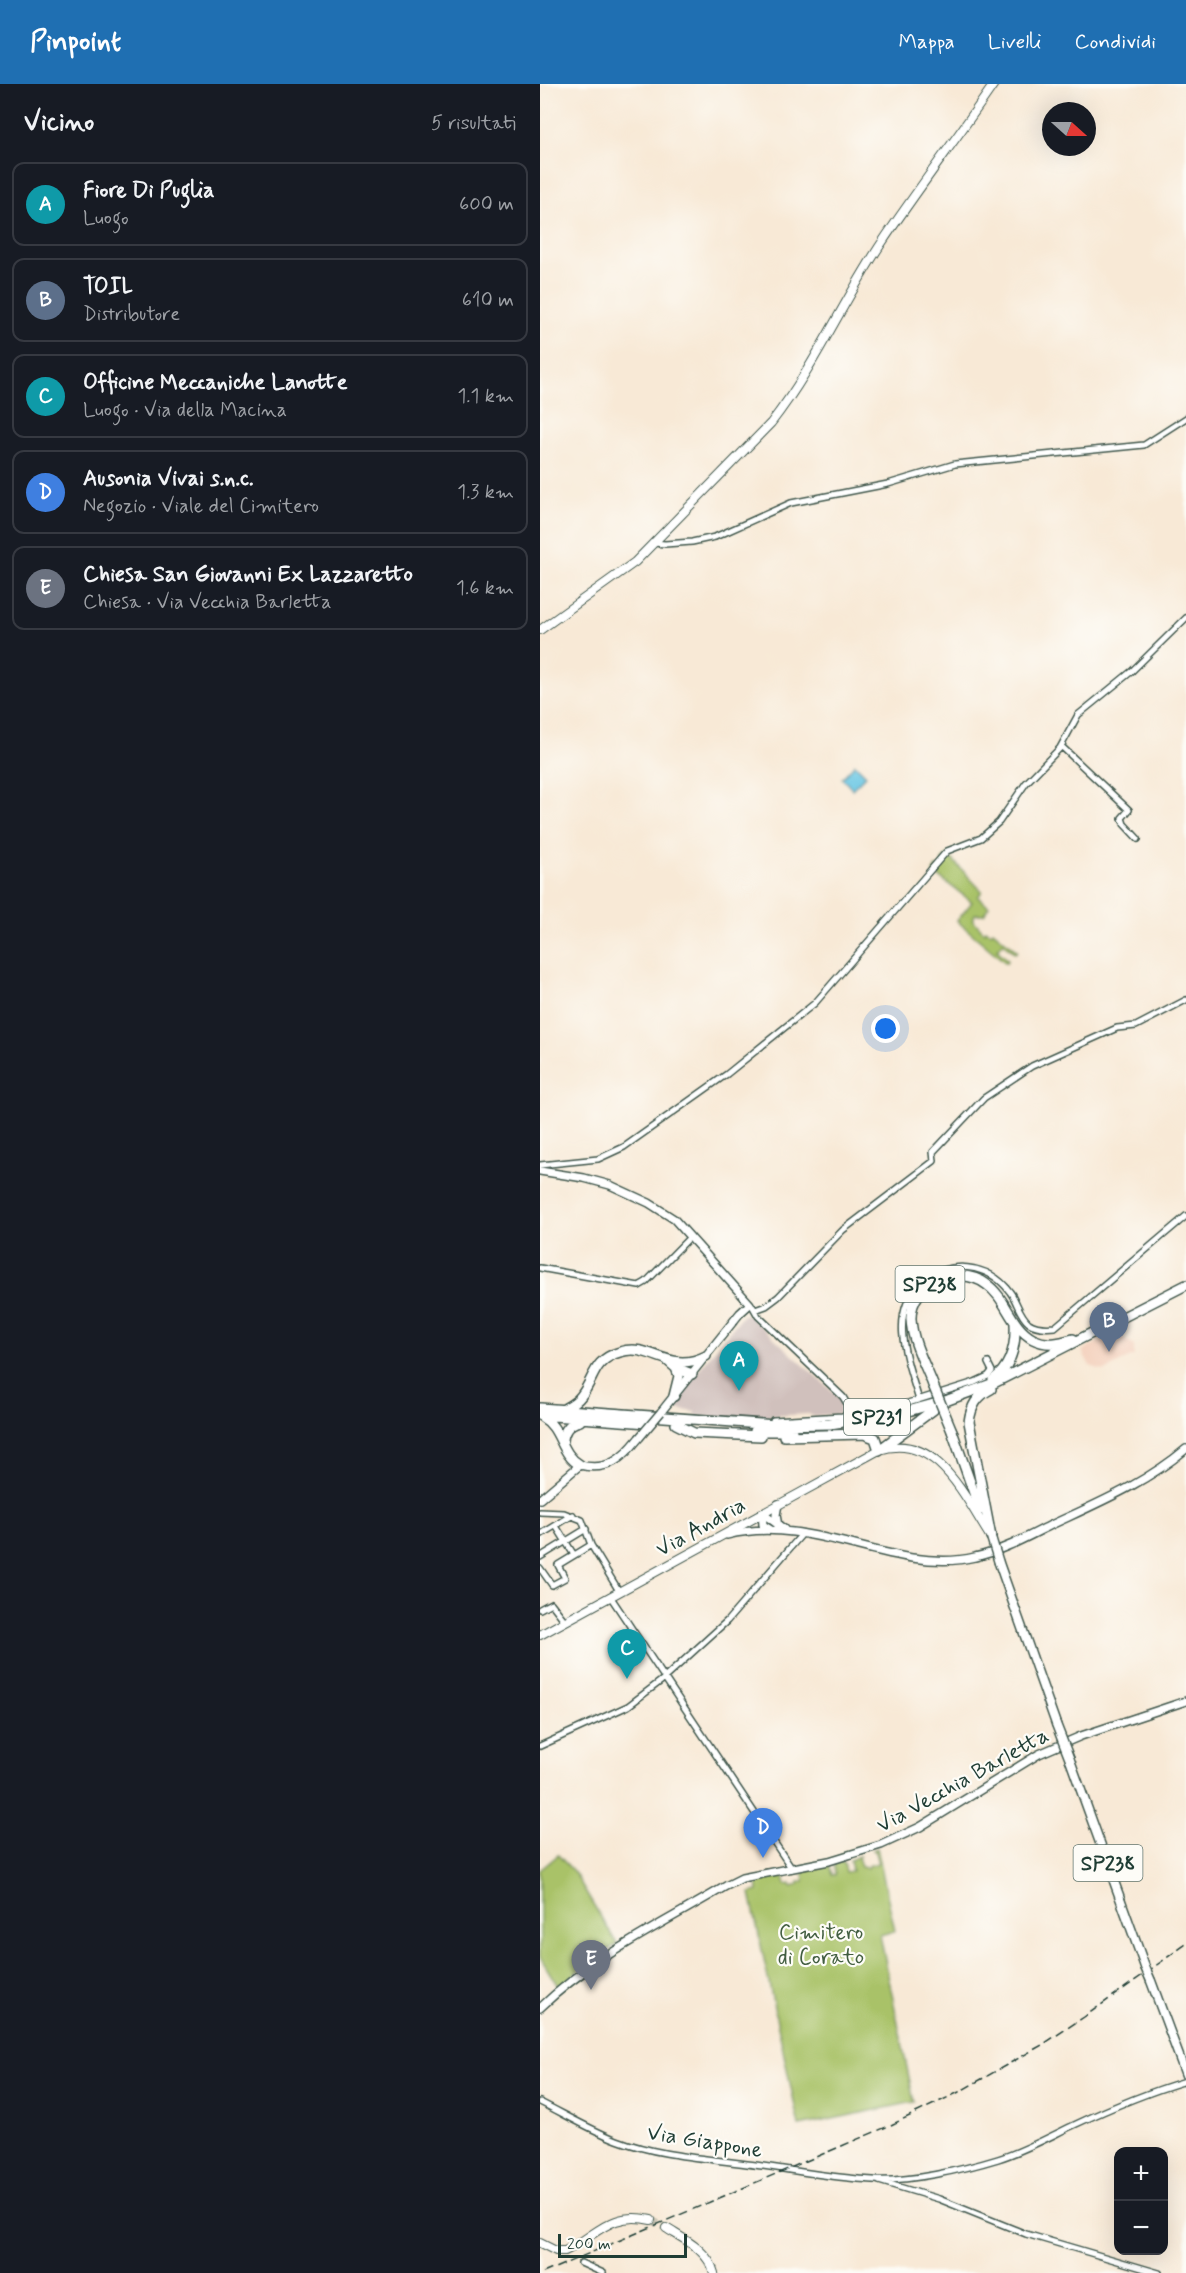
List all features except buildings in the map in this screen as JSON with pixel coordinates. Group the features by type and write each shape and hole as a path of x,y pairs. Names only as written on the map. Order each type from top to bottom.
{"highway":[{"name":"SP238","path":"991,1537 919,1350 911,1317 914,1303 932,1283 957,1275 965,1275 982,1281 996,1292 1015,1323"},
{"name":"SP231","path":"540,1416 806,1425 891,1415 953,1399 994,1383 1186,1285"},
{"name":"SP231","path":"540,1408 614,1418 771,1432 812,1431 878,1422 960,1402 1081,1346 1186,1292"},
{"path":"1015,1323 1024,1334 1035,1340 1058,1343 1074,1339 1112,1319 1135,1312"},
{"path":"953,1399 958,1394 992,1380 1005,1369 1015,1345 1015,1323"},
{"path":"563,1445 566,1429 575,1422 612,1423 614,1418 589,1405 586,1390 588,1381 598,1366 610,1356 631,1350 643,1352 680,1366 692,1374"},
{"path":"680,1366 706,1356"},
{"path":"674,1396 680,1366"},
{"path":"991,1537 969,1422 973,1406 982,1393 1004,1381"},
{"path":"562,1410 576,1402 586,1390"},
{"path":"676,1424 694,1433 778,1436 864,1434 875,1438 879,1450 933,1410"},
{"path":"540,1416 553,1425 568,1456 580,1465"}],"main road":[{"path":"540,630 635,562 749,447 788,401 881,244 994,84"},
{"path":"879,1450 893,1445 902,1445 915,1448 937,1461 951,1476 991,1537"},
{"name":"Via Andria","path":"540,1635 879,1450"},
{"name":"SP238","path":"991,1537 1056,1724 1186,2075"},
{"path":"540,2243 556,2251 565,2252 615,2220 632,2217 651,2220"},
{"path":"666,2228 700,2250 710,2262 714,2273"}],"street":[{"path":"654,543 692,542 715,537 791,502 888,484 955,464 1144,445 1186,418"},
{"path":"540,1165 598,1159 624,1147 727,1074 815,1003 947,851 981,838 999,822 1026,783 1061,746 1078,715 1132,671 1186,618"},
{"path":"1061,746 1129,810 1122,818 1124,824 1138,839"},
{"path":"540,1499 580,1465 590,1467 610,1465 626,1454 740,1313 778,1297 843,1230 934,1161 933,1152 984,1098 1009,1080 1071,1047 1117,1028 1136,1026 1186,1000"},
{"path":"540,1171 584,1178 632,1194 674,1219 759,1316 843,1397 853,1414"},
{"path":"919,1400 904,1350 903,1319 907,1303 916,1287 927,1277 938,1271 957,1267 987,1273 1010,1291 1026,1321 1034,1326 1055,1327 1186,1216"},
{"path":"540,1268 639,1286 646,1282 690,1237"},
{"path":"773,1419 810,1419 892,1408 975,1382 988,1376 992,1371 988,1364"},
{"path":"716,1538 737,1532 786,1530 910,1557 945,1560 973,1558 1006,1547 1121,1492 1150,1475 1186,1449"},
{"path":"778,1504 776,1515 778,1526"},
{"path":"540,1512 573,1515 582,1520 591,1545 619,1591"},
{"path":"762,1513 786,1530"},
{"path":"762,1513 763,1525 771,1530"},
{"path":"540,1535 573,1515"},
{"path":"556,1526 574,1555"},
{"path":"540,1557 586,1529"},
{"path":"540,1746 628,1706 663,1680 728,1621 803,1533"},
{"path":"540,1568 552,1585 565,1578 558,1565 591,1545"},
{"path":"608,1597 790,1869"},
{"path":"540,1609 551,1603 565,1621"},
{"name":"Via Vecchia Barletta","path":"540,2008 583,1971 628,1940 742,1878 829,1861 881,1845 920,1827 1039,1754 1081,1736 1186,1701"},
{"path":"874,2180 959,2169 997,2159 1026,2149 1075,2125 1186,2081"},
{"name":"Via Giappone","path":"540,2102 594,2130 645,2149 804,2173 874,2180"},
{"path":"874,2180 939,2199 1026,2234 1159,2273"},
{"path":"581,2263 603,2273"}],"shaded area":[{"path":"748,1314 845,1403 846,1408 840,1414 771,1416 769,1421 695,1416 696,1412 668,1408 743,1315"},
{"path":"1116,1332 1134,1346 1134,1355 1105,1371 1090,1366 1082,1351"}],"green space":[{"path":"948,855 982,891 978,897 989,906 984,914 975,914 973,920 984,932 993,931 1017,951 1015,953 1003,943 997,950 1008,960 1006,963 957,921 972,902 933,872 936,867 939,868 943,864 942,860"},
{"name":"Cimitero di Corato","path":"877,1848 895,1931 880,1935 914,2102 799,2126 750,1893 758,1891 757,1880 784,1875 786,1885 791,1884 792,1887 804,1881 804,1870 829,1864 832,1875 835,1875 834,1864 842,1861 846,1872 852,1871 850,1860 861,1855 858,1857 861,1867 867,1868 878,1863 875,1852 872,1850"},
{"path":"558,1855 574,1872 617,1944 582,1967 559,1988 540,1957 540,1870"}],"water":[{"path":"855,764 866,775 852,789 842,778"}],"tunnel":[{"path":"651,2220 666,2228"}],"railway":[{"path":"543,2273 891,2125 957,2093 1042,2045 1186,1944"}],"place":[{"name":"TOIL","path":"1109,1352"},
{"name":"Fiore Di Puglia","path":"739,1391"},
{"name":"Officine Meccaniche Lanotte","path":"627,1679"},
{"name":"Ausonia Vivai s.n.c.","path":"763,1858"},
{"name":"Chiesa San Giovanni Ex Lazzaretto","path":"591,1990"}]}
